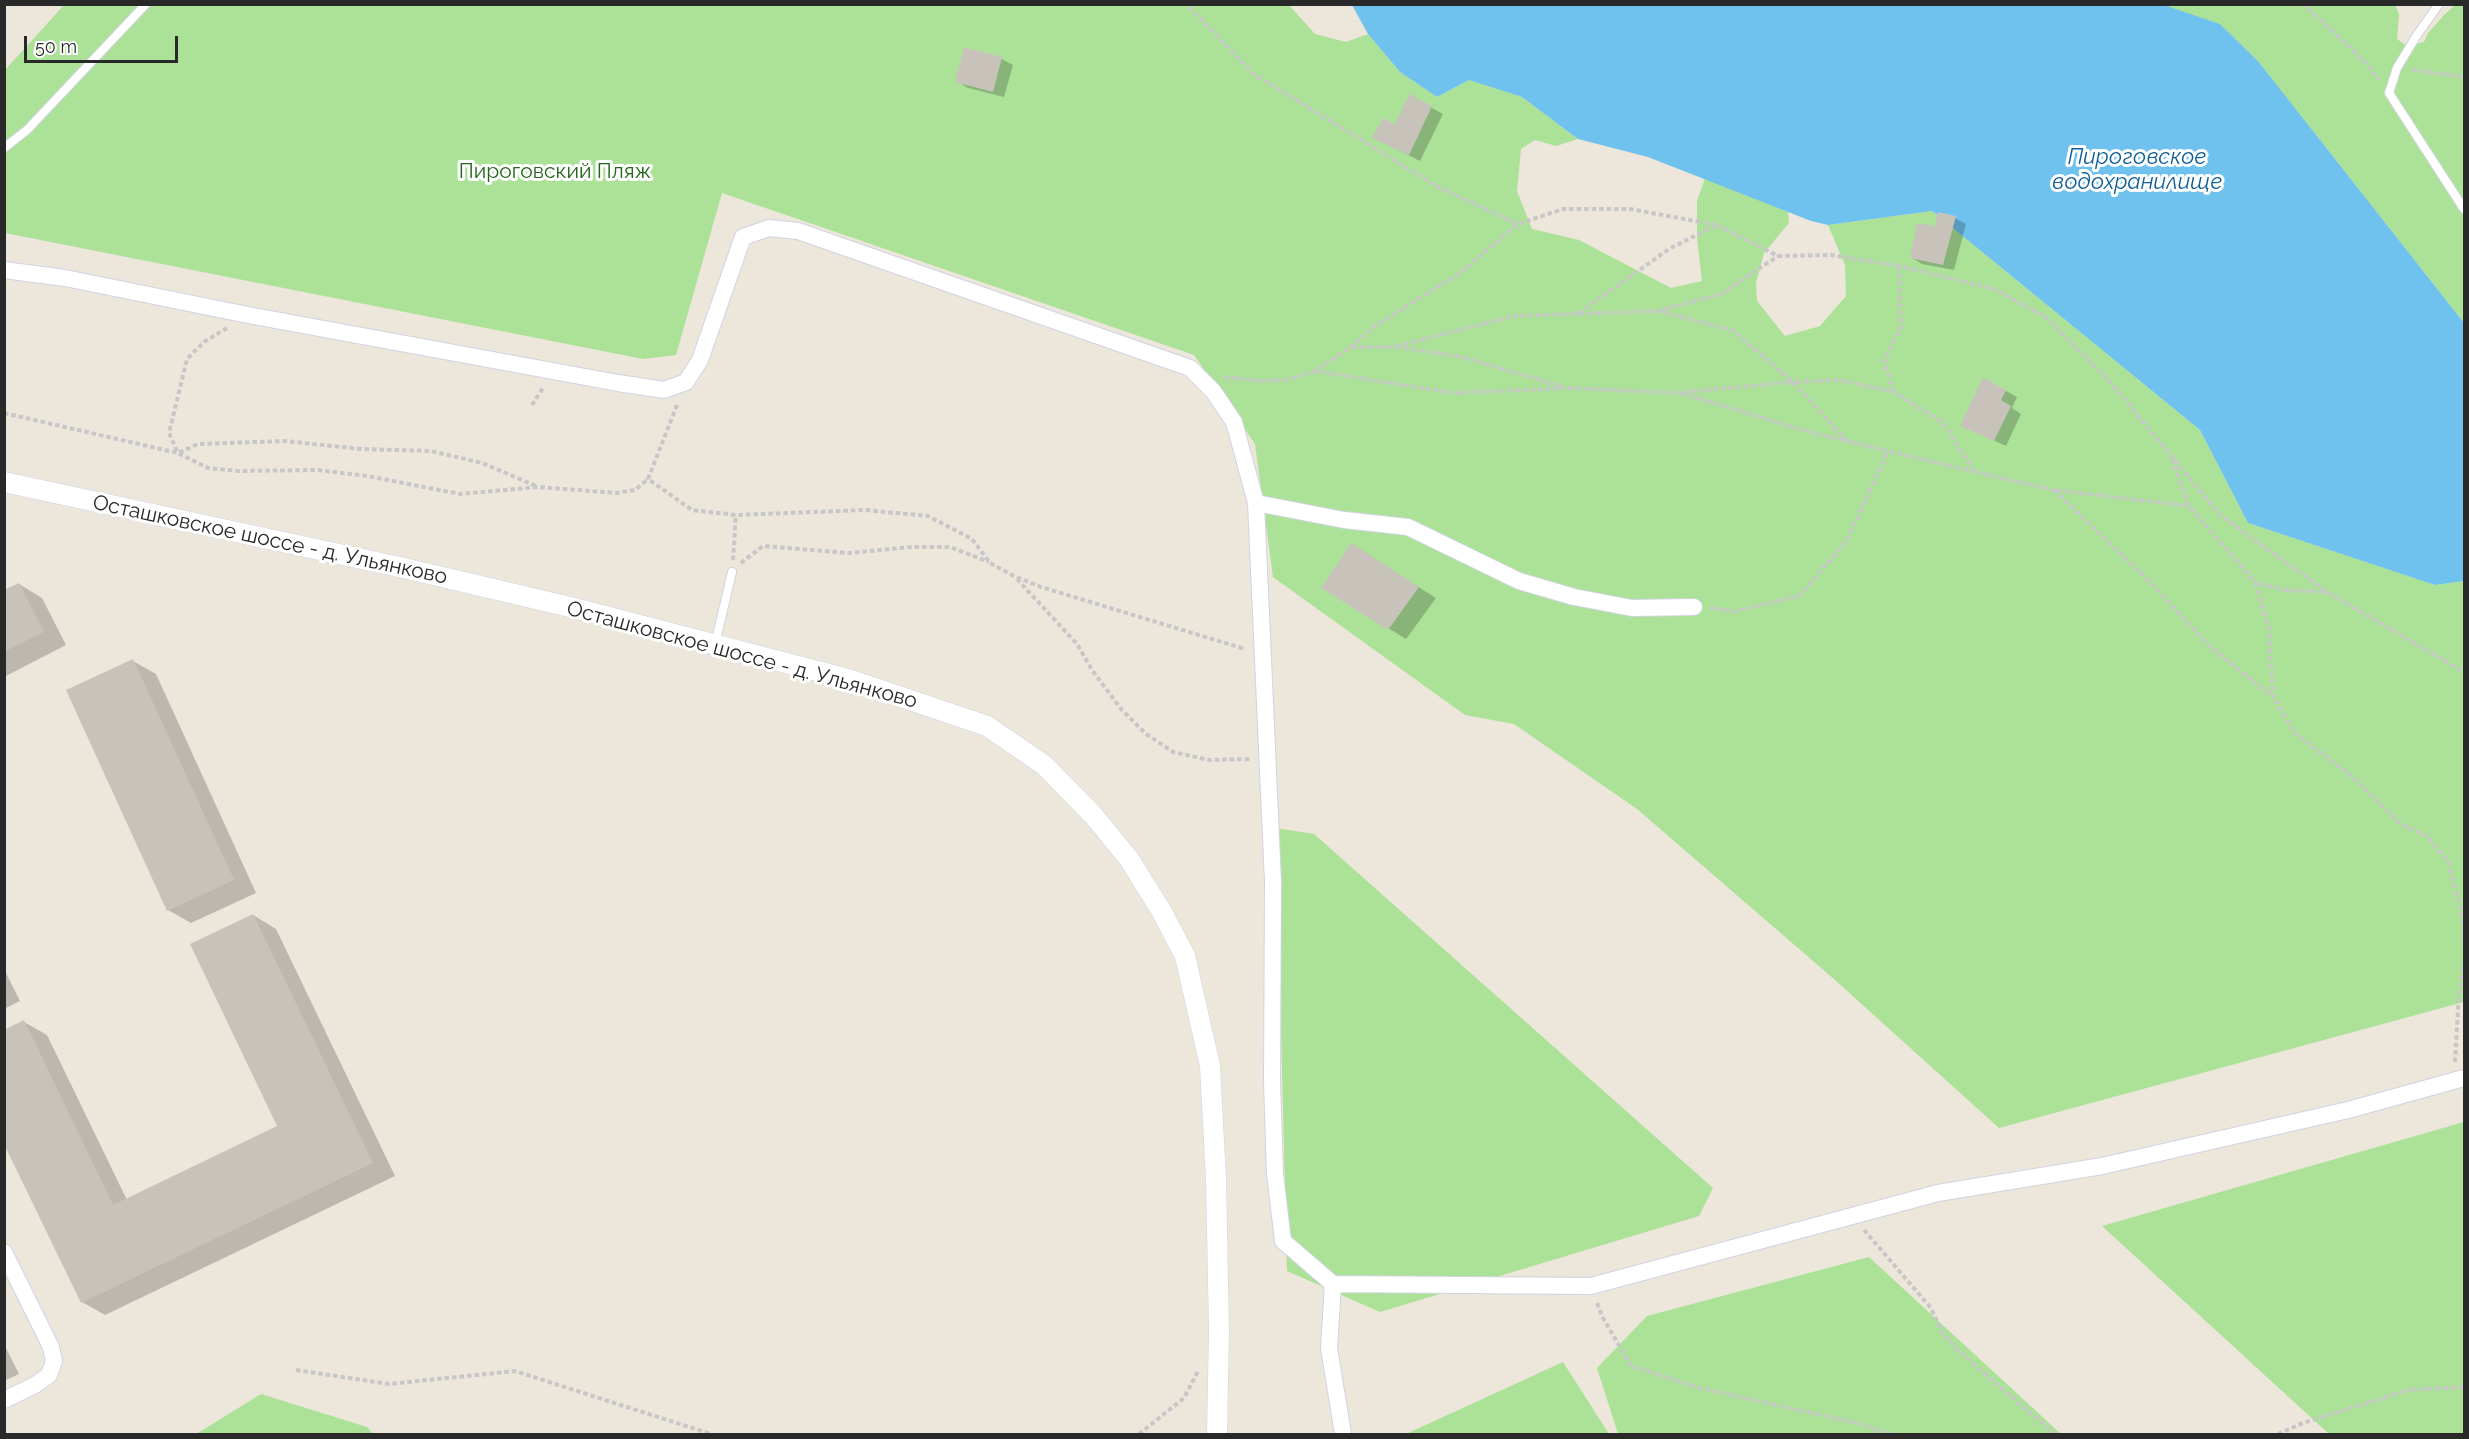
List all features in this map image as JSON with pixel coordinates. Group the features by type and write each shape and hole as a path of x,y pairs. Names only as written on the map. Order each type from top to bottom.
{"street":[{"path":"4,270 65,278 248,315 664,390 686,382 700,360 743,237 769,228 798,231 1190,368 1213,391 1234,422 1256,503 1273,882 1275,1174 1283,1241 1333,1284 1591,1286 1938,1193 2102,1166 2348,1110 2459,1079"},
{"name":"Осташковское шоссе - д. Ульянково","path":"4,482 404,568 848,679 987,726 1044,765 1094,815 1129,859 1162,912 1185,956 1210,1066 1217,1202 1219,1331 1216,1434"},
{"path":"1256,503 1344,520 1408,527 1519,581 1574,597 1632,608 1694,607"},
{"path":"4,1252 51,1347 54,1361 49,1375 35,1386 4,1400"},
{"path":"1333,1284 1329,1348 1342,1434"}],"lane":[{"path":"4,148 27,130 146,4"},
{"path":"2439,4 2397,68 2389,93 2464,209"},
{"path":"715,644 732,572"}],"path":[{"path":"2303,4 2363,60 2389,93"},
{"path":"1189,7 1254,74 1438,187 1518,224"},
{"path":"2397,68 2464,76"},
{"path":"1190,368 1229,378 1261,381 1286,380 1315,371 1351,347 1375,326 1460,273 1518,224 1563,209 1630,209 1717,225 1778,256 1832,255 1899,266 1994,289 2047,318 2106,377 2220,515 2327,592 2464,672"},
{"path":"1578,313 1669,249 1717,225"},
{"path":"1393,347 1515,316 1658,311 1721,294 1778,256"},
{"path":"1894,392 1884,361 1901,327 1899,266"},
{"path":"1658,311 1732,330 1793,382 1847,441"},
{"path":"178,453 169,433 188,359 204,342 248,315"},
{"path":"1351,347 1393,347 1462,357 1569,388"},
{"path":"1315,371 1453,393 1569,388 1680,393 1839,380 1894,392 1942,422 1976,472"},
{"path":"4,413 178,453 208,468 239,471 318,470 368,476 460,494 538,487 617,493 635,490 648,479 686,382"},
{"path":"1680,393 1847,441 2054,490 2188,506"},
{"path":"178,453 198,444 284,441 362,449 431,451 482,463 538,487"},
{"path":"1694,607 1735,611 1799,596 1846,542 1888,451"},
{"path":"2171,455 2188,506 2256,583 2270,629 2273,697"},
{"path":"648,479 692,510 736,515 866,510 928,516 972,538 990,562"},
{"path":"2054,490 2150,582 2209,646 2273,697 2295,733 2354,778 2401,824 2427,836 2448,861 2463,920 2464,946"},
{"path":"732,572 736,515"},
{"path":"732,572 763,546 849,553 911,547 950,547 990,562 1014,576 1041,587 1262,654"},
{"path":"1014,576 1077,644 1092,670 1121,709 1146,734 1173,752 1200,758 1268,759"},
{"path":"2256,583 2285,590 2327,592"},
{"path":"2459,1079 2459,992 2464,962"},
{"path":"1852,1215 1931,1308 1941,1330 1957,1350 2055,1434"},
{"path":"1591,1286 1603,1318 1631,1366 1700,1388 1776,1407 1857,1423 1891,1434"},
{"path":"1139,1434 1184,1398 1201,1365"},
{"path":"296,1370 389,1384 514,1371 711,1434"},
{"path":"2278,1434 2302,1423 2409,1390 2464,1387"}],"green space":[{"name":"Пироговский Пляж","path":"65,4 1289,5 1315,34 1346,42 1368,34 1400,72 1437,97 1469,80 1522,97 1578,139 1556,146 1535,140 1521,149 1517,191 1532,229 1579,240 1671,288 1702,281 1697,238 1697,201 1705,178 1788,212 1789,223 1764,253 1756,283 1757,301 1785,336 1820,326 1846,296 1845,265 1828,225 1932,211 2200,430 2248,523 2435,585 2464,581 2464,1002 1999,1128 1835,980 1637,809 1514,724 1465,715 1273,577 1255,444 1194,355 722,193 676,355 643,359 5,233 4,71"},
{"path":"2161,5 2395,5 2399,14 2397,39 2407,46 2424,42 2428,33 2445,14 2455,5 2464,5 2464,323 2258,61 2220,24"},
{"path":"1276,828 1314,834 1713,1188 1699,1216 1380,1312 1287,1271"},
{"path":"2464,1122 2464,1434 2329,1434 2102,1226"},
{"path":"1869,1257 2061,1434 1618,1434 1597,1368 1647,1316"},
{"path":"1563,1362 1609,1434 1406,1434"},
{"path":"261,1394 367,1427 373,1434 196,1434"}],"water":[{"name":"Пироговское водохранилище","path":"2161,4 2220,24 2258,61 2464,323 2464,581 2435,585 2248,523 2200,430 1932,211 1828,225 1811,221 1648,157 1578,139 1522,97 1469,80 1437,97 1400,72 1368,34 1352,5"}],"building":[{"path":"964,47 1002,57 993,92 955,82"},
{"path":"1409,94 1432,106 1409,155 1372,138 1383,118 1395,124"},
{"path":"1938,212 1956,216 1943,265 1910,258 1917,223 1934,226"},
{"path":"1983,377 2006,390 2001,400 2011,406 1994,441 1960,426"},
{"path":"1351,543 1419,587 1388,630 1321,588"},
{"path":"19,583 44,632 4,652 4,590"},
{"path":"133,659 234,880 167,911 66,690"},
{"path":"253,914 373,1163 81,1303 4,1144 4,1030 24,1020 113,1205 277,1126 190,944"}]}
